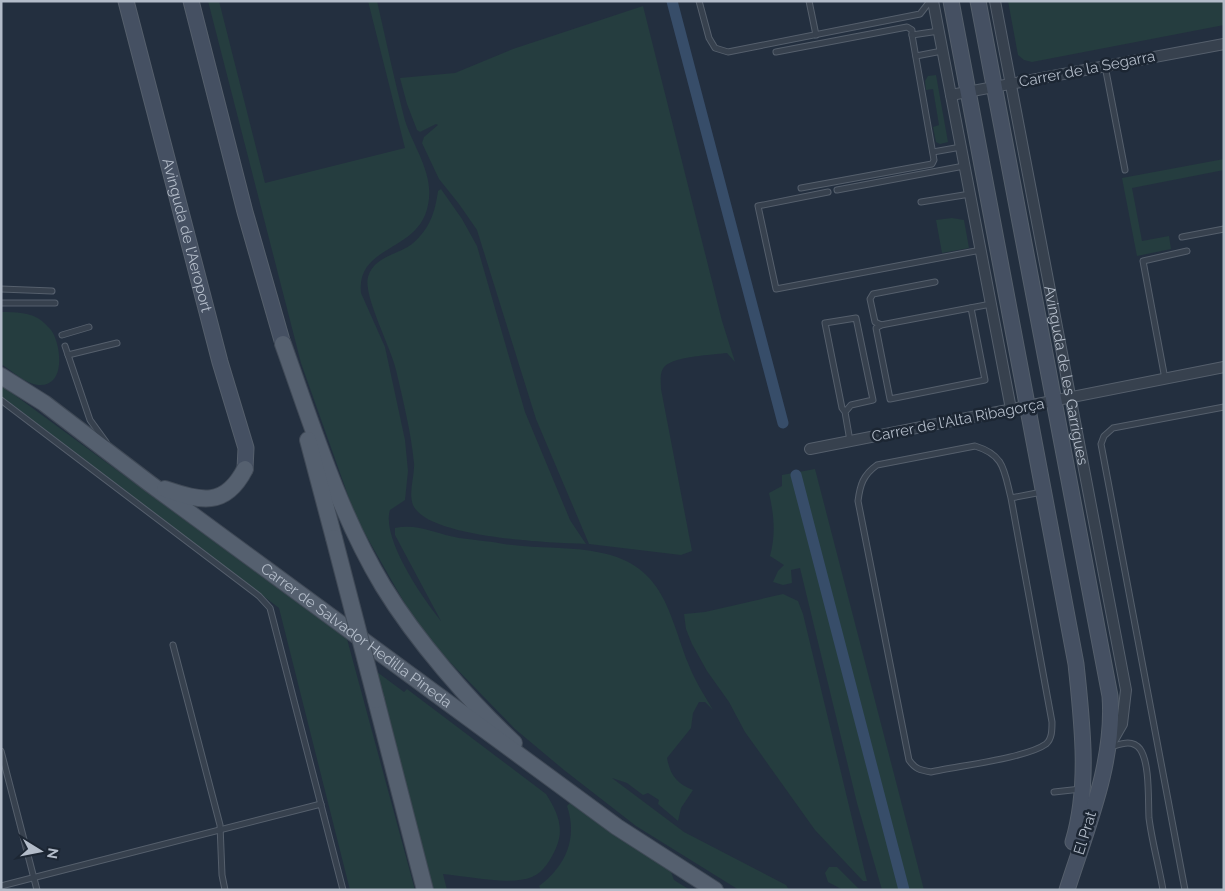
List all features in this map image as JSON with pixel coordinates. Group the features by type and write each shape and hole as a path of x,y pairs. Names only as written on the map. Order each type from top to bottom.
{"main road":[{"path":"283,344 424,890"},
{"path":"283,344 345,510 383,586 412,628 462,687 501,730 568,792"},
{"name":"Carrer de Salvador Hedilla Pineda","path":"1,376 44,403 149,483 568,792 617,827 708,886"},
{"path":"149,483 190,498 210,499 225,494 232,489 245,469"}],"street":[{"name":"Avinguda de l'Aeroport","path":"126,1 220,362 243,437 246,459 245,469"},
{"path":"191,1 248,221 283,344"},
{"path":"932,1 1011,409"},
{"path":"951,1 1045,491 1076,664 1084,751 1082,789 1074,837 1057,890"},
{"name":"Avinguda de les Garrigues","path":"978,1 1110,696 1112,718 1108,748 1101,777"},
{"name":"Avinguda de les Garrigues","path":"995,1 1126,690 1122,724 1108,748"},
{"name":"Carrer de la Segarra","path":"951,94 1224,44"},
{"name":"Carrer de l'Alta Ribagorça","path":"810,450 1224,367"},
{"name":"El Prat","path":"1067,890 1101,777"}],"lane":[{"path":"699,1 709,38 715,48 728,52 920,14 932,1"},
{"path":"809,1 816,34"},
{"path":"776,52 907,27 912,30 933,152 934,160 932,164 801,188"},
{"path":"912,35 939,31"},
{"path":"916,56 942,51"},
{"path":"1105,66 1125,170"},
{"path":"933,152 961,147"},
{"path":"837,190 964,166"},
{"path":"828,192 758,206 776,289 980,250"},
{"path":"922,202 970,194"},
{"path":"1182,237 1224,229"},
{"path":"1165,379 1143,261 1187,251"},
{"path":"881,324 876,322 870,299 873,294 935,282"},
{"path":"1,289 52,291"},
{"path":"1,303 55,303"},
{"path":"971,308 985,380 890,399 876,328 881,324 991,304"},
{"path":"845,415 851,405 873,400 856,318 825,323 850,442"},
{"path":"62,335 89,327"},
{"path":"68,355 117,343"},
{"path":"65,346 90,420 120,460"},
{"path":"1,400 268,605 272,612 343,890"},
{"path":"1185,890 1101,444 1104,436 1113,428 1224,407"},
{"path":"976,446 998,456 1004,466 1011,498 1052,722 1052,733 1047,742 1031,752 931,772 920,770 914,767 909,760 858,501 860,485 866,473 876,465 976,446"},
{"path":"1011,498 1045,491"},
{"path":"174,645 220,830 221,868 225,890"},
{"path":"1108,748 1127,743 1137,747 1142,754 1148,786 1150,819 1163,890"},
{"path":"1,751 37,890"},
{"path":"1054,792 1082,789"},
{"path":"1,886 321,804"}],"green space":[{"path":"208,1 219,1 265,183 405,148 368,1 377,1 404,117 426,171 429,193 428,205 422,221 413,232 368,265 362,277 361,293 385,347 405,440 408,471 405,500 390,510 389,522 397,552 424,598 441,621 395,535 395,528 419,528 459,538 516,546 566,548 602,553 623,559 639,569 661,594 669,610 690,669 713,710 705,702 699,702 693,713 691,728 667,758 675,778 693,790 681,808 678,821 658,804 659,800 648,793 643,795 627,783 612,778 684,832 786,885 789,890 739,890 636,826 515,729 444,656 413,618 356,518 301,363"},
{"path":"1008,1 1224,1 1224,25 1032,62 1024,60 1018,55"},
{"path":"643,6 722,321 735,362 727,353 694,357 670,363 662,371 661,389 692,551 681,555 589,544 536,419 477,230 439,179 422,143 424,137 438,125 436,124 420,132 417,130 400,78 455,73 513,49"},
{"path":"936,75 948,142 940,144 936,142 933,127 939,125 933,89 926,90 925,81 928,76"},
{"path":"1224,159 1224,170 1132,188 1142,241 1169,236 1171,249 1137,256 1122,178"},
{"path":"441,189 462,219 477,246 525,412 570,520 586,544 520,540 465,532 441,525 423,516 413,505 411,495 414,463 409,428 393,360 373,309 368,277 371,270 381,260 412,244 423,232 431,220 438,191"},
{"path":"952,218 964,220 969,248 942,253 936,220"},
{"path":"1,312 28,314 38,318 51,330 56,340 59,357 57,373 53,380 47,384 33,384 1,364"},
{"path":"1,385 347,639 415,890 350,890 279,608 1,396"},
{"path":"815,469 924,890 882,890 857,803 800,568 791,570 792,583 783,585 773,582 778,571 784,565 770,556 774,524 769,493 782,486 782,475"},
{"path":"783,594 798,601 803,614 867,881 863,881 815,830 745,732 729,702 707,671 686,629 684,614 705,612"},
{"path":"373,669 404,692 407,689 546,794 559,820 560,834 554,852 547,865 540,872 523,880 513,881 443,874 447,890 432,890"},
{"path":"570,803 671,872 674,880 690,890 541,890 539,886 556,870 567,850 571,829 567,806"},
{"path":"829,867 837,867 860,890 843,890 828,882 825,873"}],"waterway":[{"path":"672,1 783,423"},
{"path":"796,475 904,890"}]}
